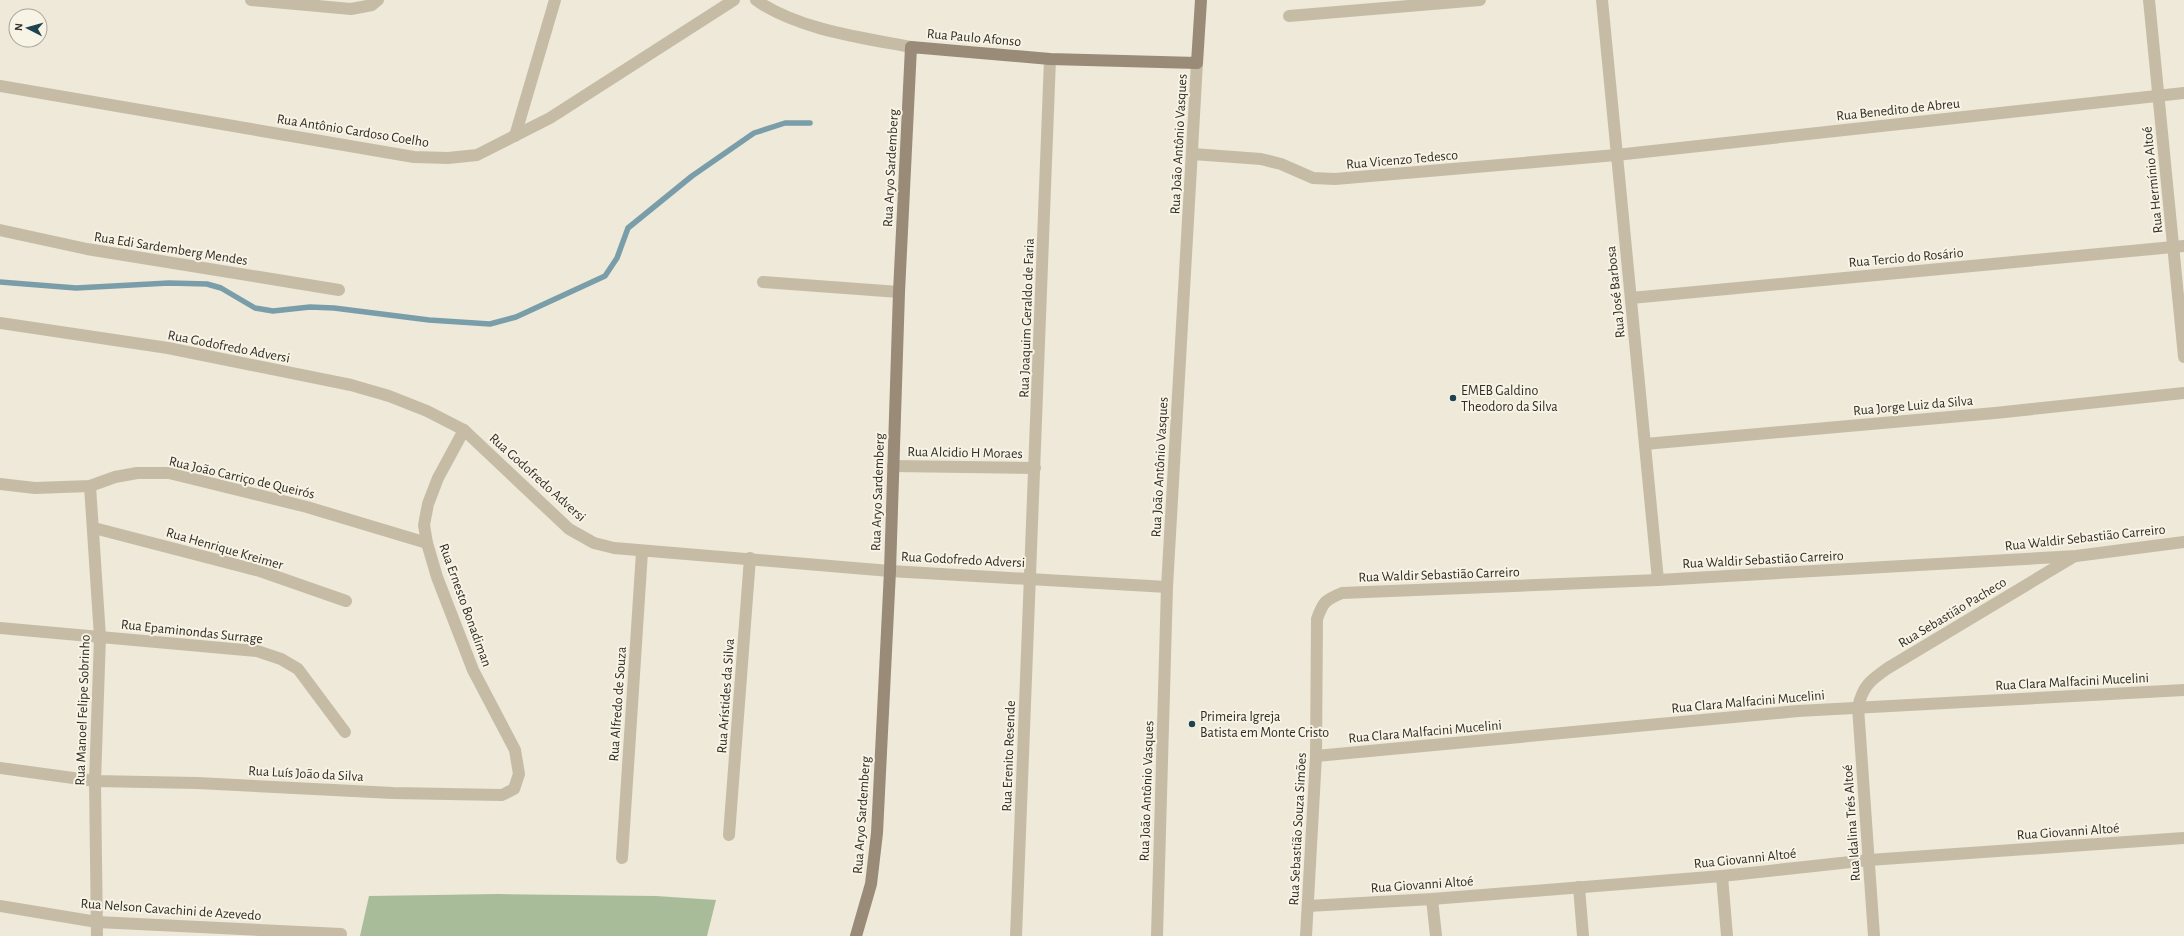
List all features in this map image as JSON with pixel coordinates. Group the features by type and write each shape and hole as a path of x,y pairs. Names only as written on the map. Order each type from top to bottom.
{"street":[{"path":"255,1 351,9 372,5 378,0"},
{"path":"515,136 555,0"},
{"name":"Rua Antônio Cardoso Coelho","path":"0,86 414,157 448,158 477,155 550,118 734,0"},
{"name":"Rua Paulo Afonso","path":"756,0 771,11 794,20 911,47 1050,59 1197,63"},
{"name":"Rua João Antônio Vasques","path":"1157,936 1167,587 1201,0"},
{"path":"1289,16 1480,0"},
{"name":"Rua José Barbosa","path":"1602,0 1658,580"},
{"name":"Rua Hermínio Altoé","path":"2149,0 2158,96 2179,247 2184,356"},
{"name":"Rua Aryo Sardemberg","path":"856,936 871,884 877,833 890,571 899,292 911,47"},
{"name":"Rua Joaquim Geraldo de Faria","path":"1030,578 1050,59"},
{"name":"Rua Benedito de Abreu","path":"1616,155 2184,93"},
{"name":"Rua Vicenzo Tedesco","path":"1193,154 1261,159 1281,164 1313,178 1335,180 1616,155"},
{"name":"Rua Edi Sardemberg Mendes","path":"0,230 87,249 338,290"},
{"name":"Rua Tercio do Rosário","path":"1631,298 2179,247"},
{"path":"763,282 899,292"},
{"name":"Rua Godofredo Adversi","path":"0,323 168,348 351,385 389,396 427,411 464,430 569,529 594,543 614,548 642,552 750,558 890,571 1167,587"},
{"name":"Rua Jorge Luiz da Silva","path":"1645,444 1995,412 2184,392"},
{"name":"Rua Ernesto Bonadiman","path":"464,430 438,478 428,504 424,525 427,544 437,577 473,670 515,750 519,774 514,790"},
{"name":"Rua Alcidio H Moraes","path":"893,466 1035,468"},
{"name":"Rua João Carriço de Queirós","path":"0,484 35,488 90,486 114,477 136,473 169,473 307,506 427,544"},
{"name":"Rua Manoel Felipe Sobrinho","path":"90,486 94,528 100,637 95,782 97,936"},
{"name":"Rua Henrique Kreimer","path":"94,528 260,571 346,601"},
{"name":"Rua Waldir Sebastião Carreiro","path":"1342,593 1658,580 2076,556 2184,542"},
{"name":"Rua Alfredo de Souza","path":"622,858 642,552"},
{"name":"Rua Sebastião Pacheco","path":"1858,707 1862,692 1871,680 1888,668 2076,556"},
{"name":"Rua Arístides da Silva","path":"729,836 750,558"},
{"name":"Rua Erenito Resende","path":"1016,936 1030,578"},
{"name":"Rua Sebastião Souza Simões","path":"1306,936 1316,756 1317,619 1322,605 1329,599 1342,593"},
{"name":"Rua Epaminondas Surrage","path":"0,628 257,651 281,659 298,669 345,732"},
{"name":"Rua Clara Malfacini Mucelini","path":"1316,756 1858,707 2184,690"},
{"name":"Rua Idalina Trés Altoé","path":"1858,707 1874,936"},
{"name":"Rua Luís João da Silva","path":"0,768 95,782 197,782 393,793 502,795 514,790"},
{"name":"Rua Giovanni Altoé","path":"1308,906 1432,899 1722,876 1869,860 2184,838"},
{"path":"1722,876 1727,936"},
{"path":"1579,887 1583,936"},
{"path":"1432,899 1436,936"},
{"name":"Rua Nelson Cavachini de Azevedo","path":"0,906 97,922 341,934"}],"green space":[{"path":"498,894 656,896 716,900 707,936 360,936 369,896"}],"waterway":[{"path":"0,282 76,288 169,283 207,284 221,288 255,308 273,311 310,307 334,308 429,320 490,324 516,317 605,276 617,258 628,228 692,176 754,133 785,123 810,123"}],"place":[{"name":"EMEB Galdino Theodoro da Silva","path":"1453,398"},
{"name":"Primeira Igreja Batista em Monte Cristo","path":"1192,724"}]}
